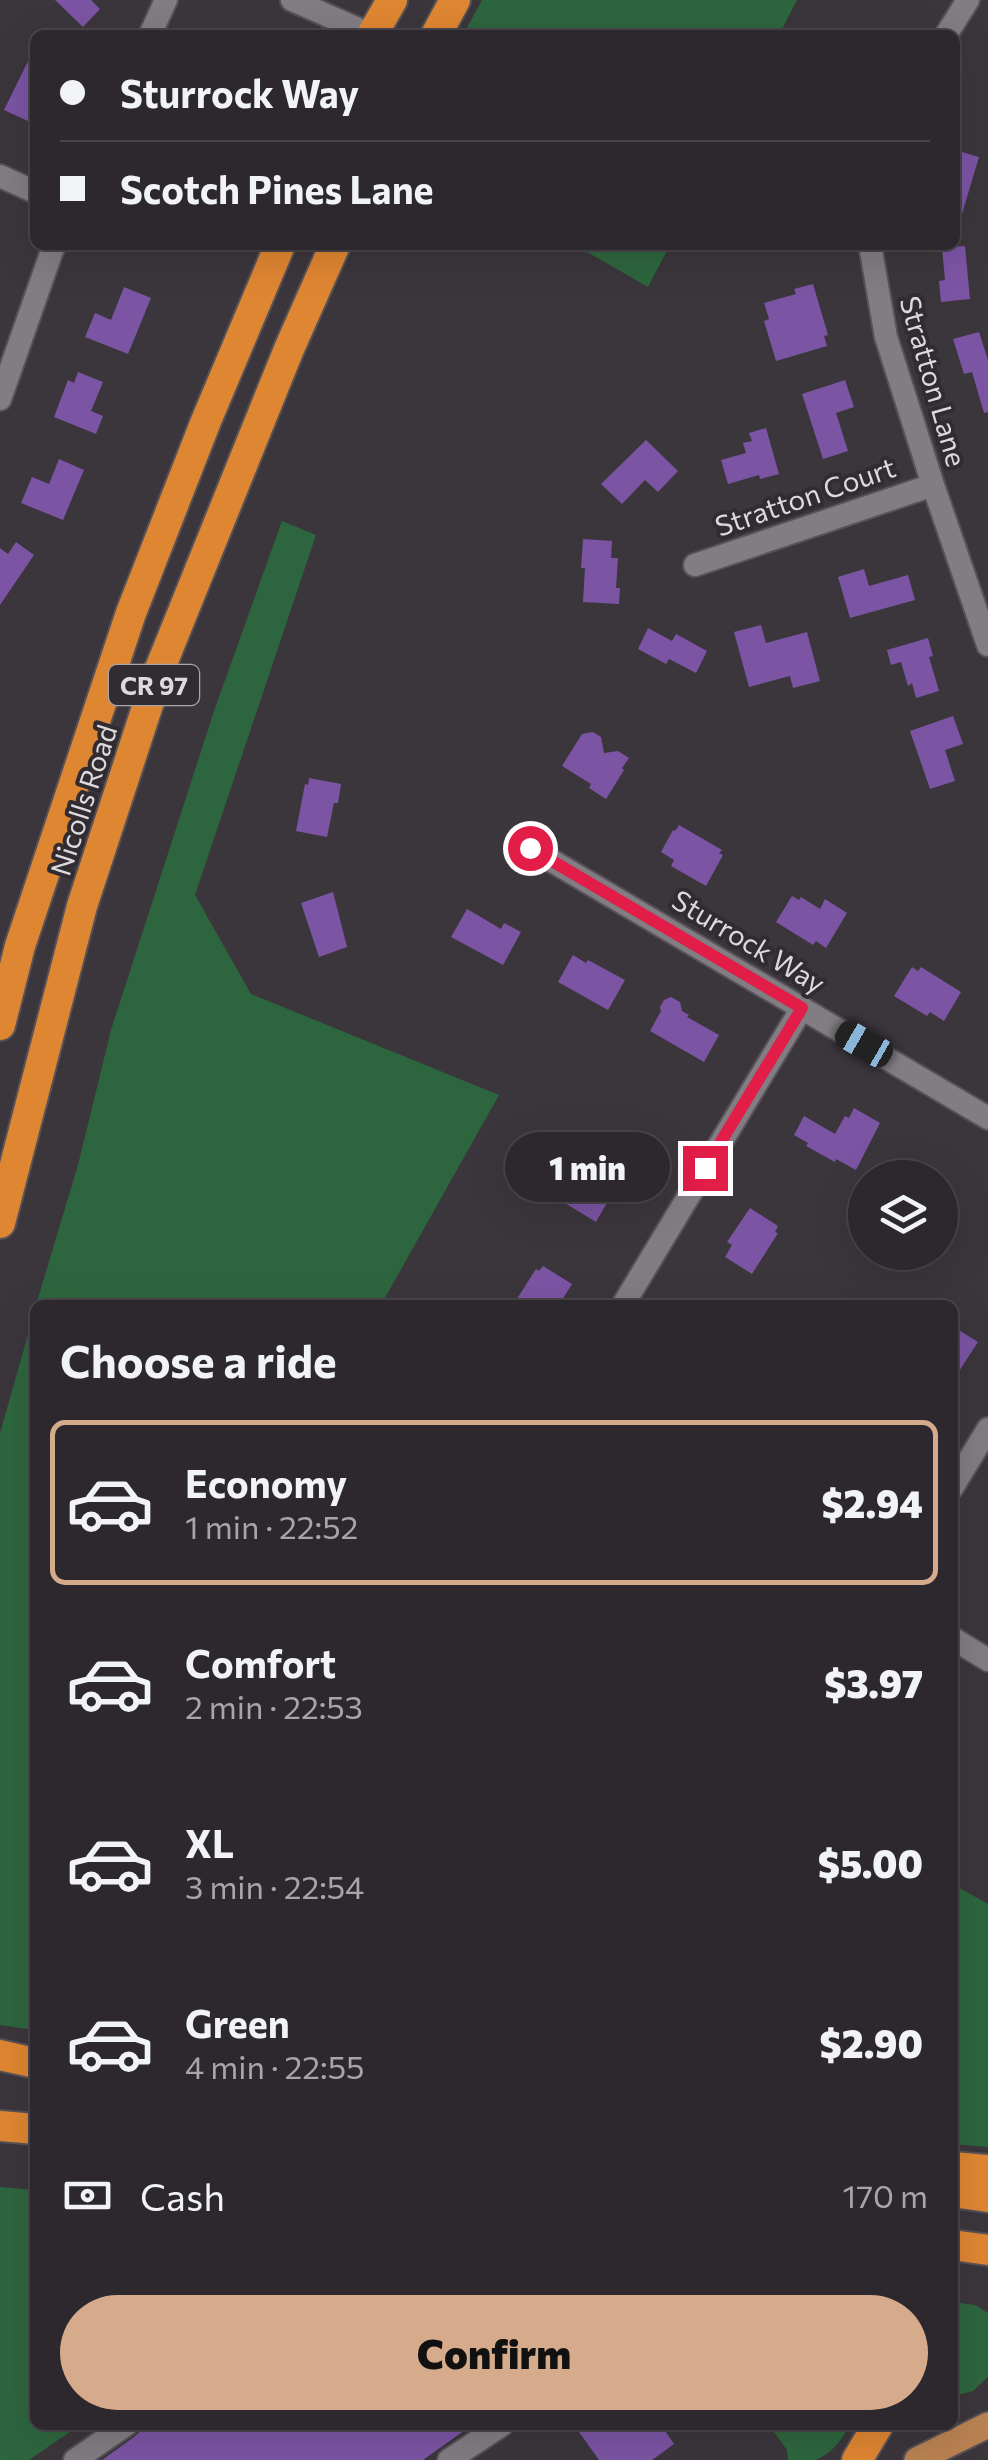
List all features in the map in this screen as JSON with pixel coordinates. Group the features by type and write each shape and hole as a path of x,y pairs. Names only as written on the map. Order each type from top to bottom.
{"highway":[{"path":"375,30 392,0"},
{"path":"439,30 455,0"},
{"name":"Nicolls Road","path":"0,1025 20,946 131,613 278,250"},
{"name":"Nicolls Road","path":"0,1223 82,906 159,671 289,349 334,250"},
{"path":"0,2056 30,2065"},
{"path":"0,2065 30,2066"},
{"path":"0,2126 30,2129"},
{"path":"958,2167 988,2170"},
{"path":"958,2193 988,2197"},
{"path":"958,2246 988,2250"},
{"path":"856,2460 875,2430"}],"main road":[{"path":"918,2460 988,2425"}],"street":[{"path":"152,30 166,0"},
{"path":"292,0 361,30"},
{"path":"949,30 968,0"},
{"path":"0,176 30,190"},
{"path":"0,399 52,250"},
{"name":"Stratton Lane","path":"871,250 886,336 988,645"},
{"name":"Stratton Court","path":"695,565 934,485"},
{"name":"Sturrock Way","path":"530,848 988,1118"},
{"path":"627,1300 802,1008"},
{"path":"958,1478 988,1429"},
{"path":"958,1642 988,1660"},
{"path":"76,2460 119,2430"},
{"path":"449,2460 483,2451 498,2430"}],"green space":[{"path":"482,0 797,0 782,30 466,30"},
{"path":"584,250 667,250 648,287"},
{"path":"282,521 316,535 195,895 251,994 499,1095 384,1300 38,1300 78,1165 111,1030 214,711"},
{"path":"30,1328 30,2029 0,2025 0,1433"},
{"path":"958,1887 988,1904 988,2147 958,2144"},
{"path":"0,2187 30,2190 30,2430 73,2430 29,2460 0,2460"},
{"path":"958,2303 975,2305 988,2313 988,2377 973,2391 958,2395"},
{"path":"773,2430 846,2430 825,2455 814,2460 788,2460 787,2450"}],"building":[{"path":"55,0 91,0 100,9 83,27"},
{"path":"30,57 30,122 4,110"},
{"path":"960,151 979,157 960,221"},
{"path":"965,246 970,299 941,302 939,281 945,280 942,250 960,250"},
{"path":"813,284 828,335 824,336 827,346 776,361 764,321 769,319 764,303 796,294 794,289"},
{"path":"124,287 151,298 128,354 85,337 95,313 111,320"},
{"path":"979,332 988,360 988,412 984,413 972,372 964,374 953,339"},
{"path":"78,372 103,382 91,411 103,416 96,434 54,417 68,380 74,383"},
{"path":"845,380 854,407 836,413 848,451 823,459 802,394"},
{"path":"766,428 779,474 728,484 721,460 746,453 743,443 752,441 749,433"},
{"path":"646,440 678,471 658,492 645,480 622,504 601,484"},
{"path":"59,459 84,470 63,520 21,503 32,477 49,484"},
{"path":"583,539 612,541 611,558 618,558 619,604 583,602"},
{"path":"16,542 34,555 0,605 0,548 8,554"},
{"path":"864,569 869,586 908,575 915,600 850,618 838,577"},
{"path":"761,625 766,643 807,632 820,681 793,688 790,676 749,687 734,632"},
{"path":"648,628 672,641 676,634 707,651 696,673 669,659 666,664 638,649"},
{"path":"928,638 939,691 916,698 901,662 891,665 887,650"},
{"path":"953,716 963,744 945,750 955,781 930,789 910,731"},
{"path":"593,732 601,737 604,753 618,751 629,758 606,799 562,766 582,734"},
{"path":"309,778 341,784 327,837 296,831"},
{"path":"679,825 722,850 706,886 671,866 674,860 661,852"},
{"path":"333,892 347,947 319,957 301,903"},
{"path":"792,896 820,909 825,899 847,913 826,948 816,941 813,945 776,922"},
{"path":"467,909 501,929 504,923 521,932 503,965 451,937"},
{"path":"573,955 625,980 608,1010 558,982"},
{"path":"912,967 918,971 921,967 961,992 944,1021 930,1012 927,1016 894,996"},
{"path":"671,997 680,1002 687,1017 719,1035 704,1062 650,1031 664,1000"},
{"path":"854,1108 880,1123 861,1160 848,1160 848,1166 806,1146 808,1143 794,1135 804,1116 835,1134 845,1116 849,1118"},
{"path":"579,1158 591,1166 598,1160 627,1177 617,1194 613,1192 596,1222 555,1197"},
{"path":"750,1208 778,1226 778,1233 752,1274 725,1257 732,1245 727,1242"},
{"path":"543,1266 572,1284 562,1300 516,1300 536,1269 539,1271"},
{"path":"958,1330 978,1342 958,1373"},
{"path":"142,2430 465,2430 423,2460 102,2460"},
{"path":"578,2430 664,2430 674,2444 652,2460 599,2460"}],"route":[{"path":"530,848 802,1008 705,1168"}]}
